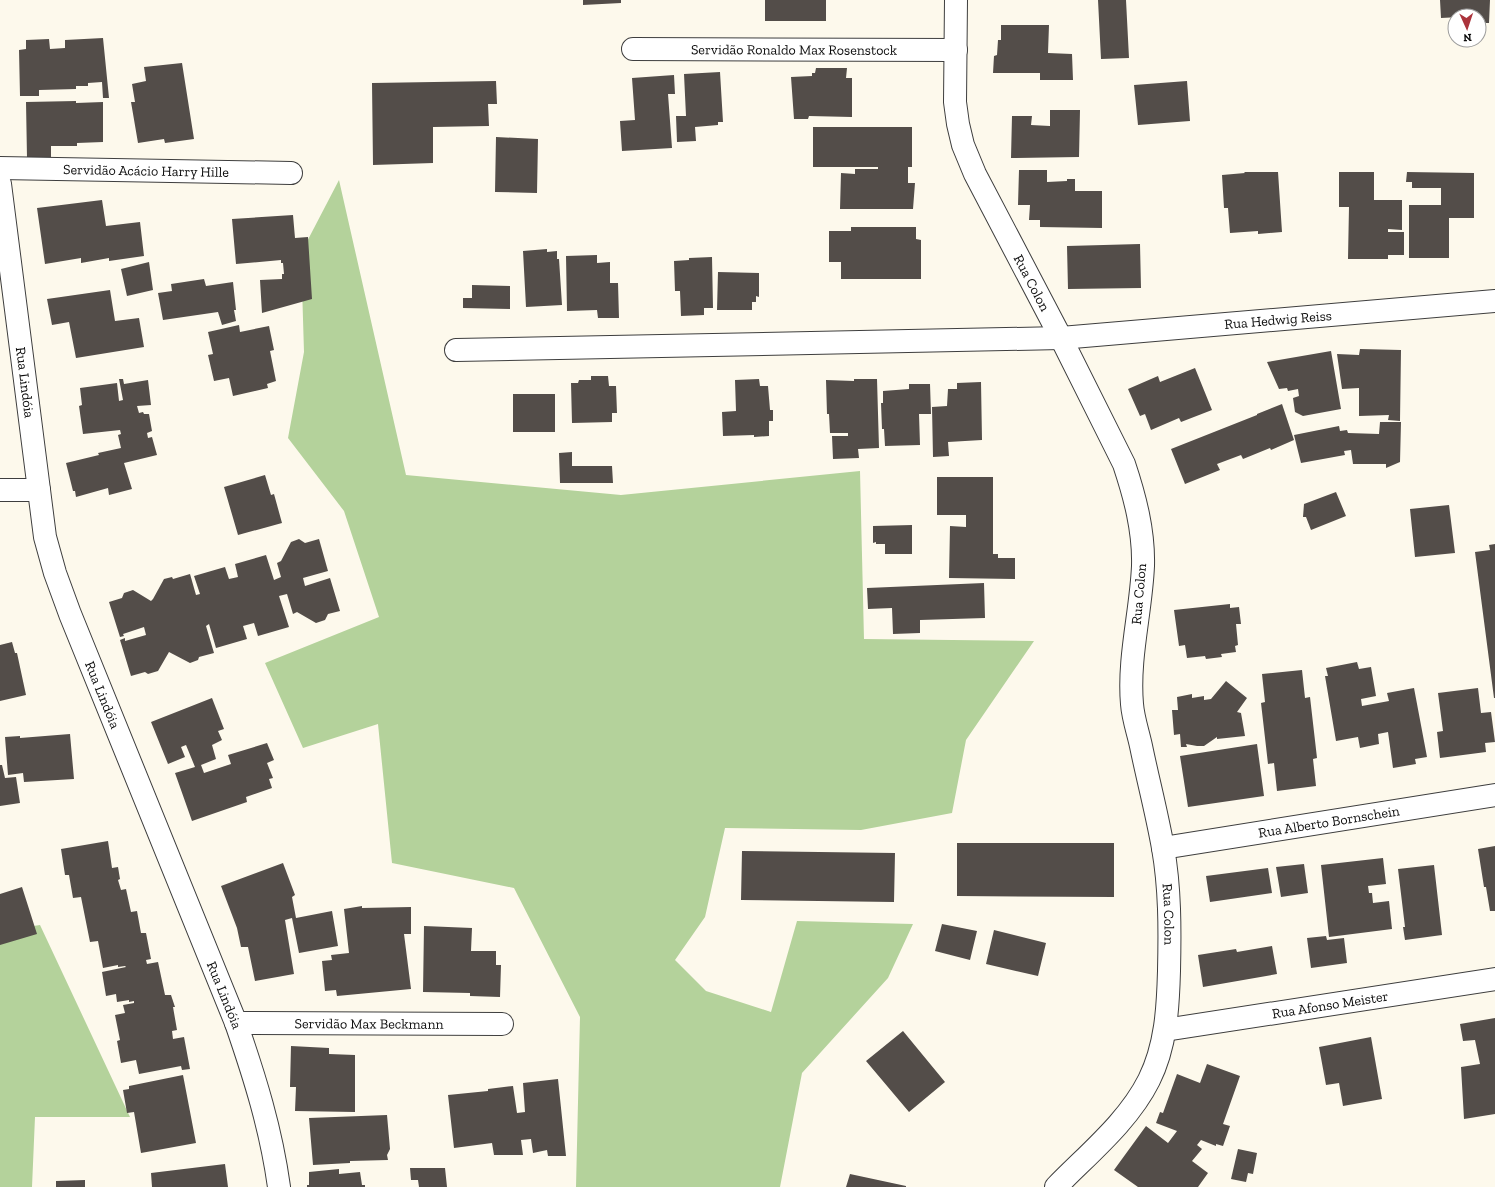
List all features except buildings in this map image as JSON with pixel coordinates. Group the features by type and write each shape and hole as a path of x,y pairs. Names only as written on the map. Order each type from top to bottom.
{"street":[{"name":"Rua Colon","path":"956,0 955,102 963,145 975,174 1062,338 1124,464 1132,486 1138,511 1142,540 1143,566 1131,678 1132,706 1163,848 1168,890 1170,923 1168,1000 1165,1030 1159,1056 1149,1080 1135,1103 1117,1125 1056,1187"},
{"name":"Servidão Ronaldo Max Rosenstock","path":"633,49 956,50"},
{"name":"Servidão Acácio Harry Hille","path":"0,168 291,173"},
{"name":"Rua Lindóia","path":"0,184 45,537 70,614 236,1023 252,1070 267,1122 275,1157 279,1187"},
{"name":"Rua Hedwig Reiss","path":"456,350 1062,338 1495,301"},
{"path":"0,490 39,490"},
{"name":"Rua Alberto Bornschein","path":"1163,848 1495,795"},
{"name":"Rua Afonso Meister","path":"1165,1030 1495,979"},
{"name":"Servidão Max Beckmann","path":"236,1023 502,1024"}],"green space":[{"path":"339,180 406,475 621,495 860,471 864,639 1034,641 966,740 952,813 861,830 725,828 705,917 675,960 706,991 771,1012 797,921 913,924 888,978 802,1073 780,1187 576,1187 580,1017 514,888 392,863 378,724 303,748 265,663 379,617 344,511 288,438 304,352 301,253"},
{"path":"40,925 130,1117 35,1117 32,1187 0,1187 0,931"}]}
